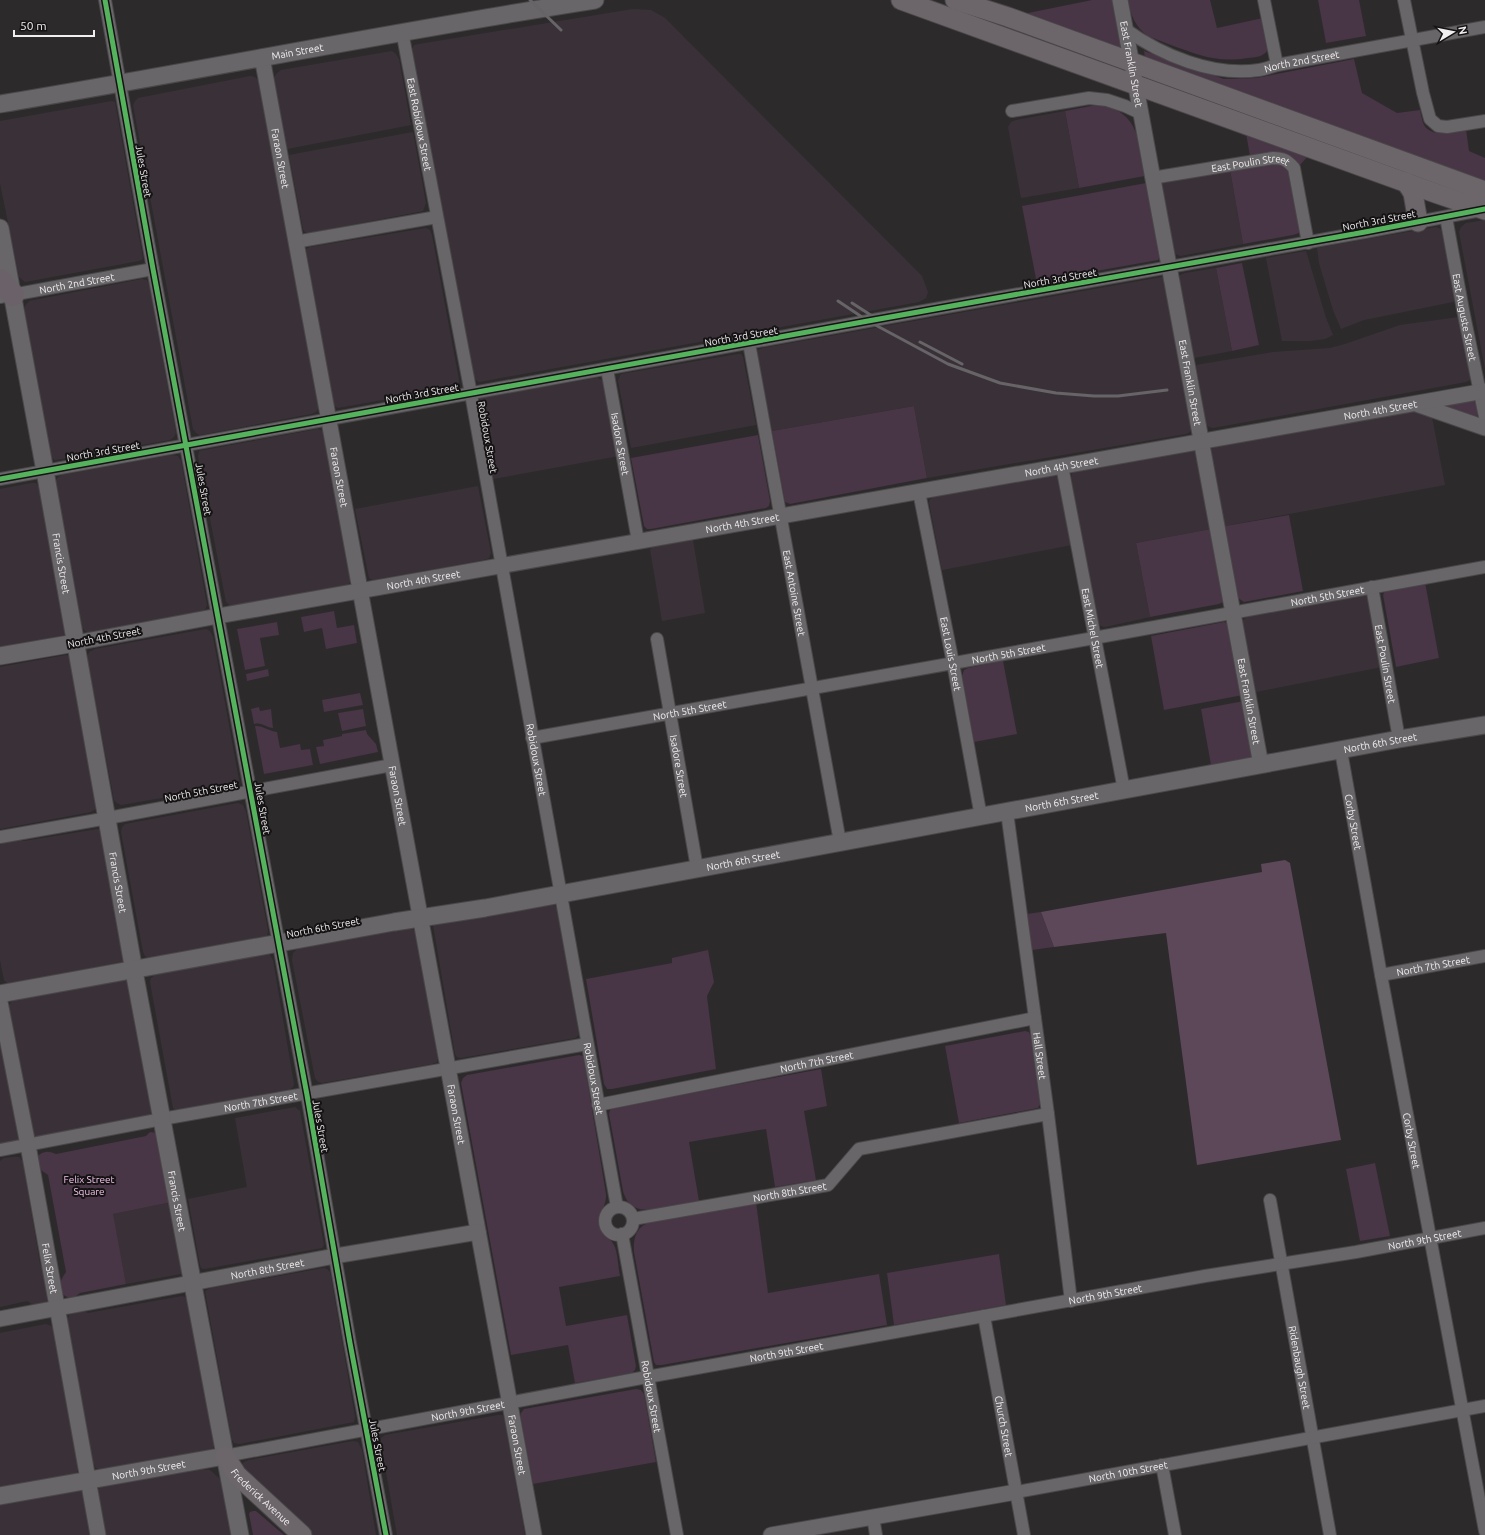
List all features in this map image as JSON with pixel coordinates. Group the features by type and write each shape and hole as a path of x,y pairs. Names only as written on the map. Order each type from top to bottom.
{"main road":[{"name":"Main Street","path":"0,104 120,84 402,31 595,0"},
{"path":"901,0 1406,182 1485,205"},
{"path":"955,0 1008,17 1441,174 1485,205"},
{"path":"1406,182 1413,193 1418,222"},
{"name":"Francis Street","path":"0,228 4,290 46,470 134,971 240,1535"},
{"name":"North 4th Street","path":"0,656 75,642"},
{"name":"North 6th Street","path":"0,994 981,817 1400,739 1485,725"},
{"name":"North 9th Street","path":"0,1496 225,1456"},
{"name":"Frederick Avenue","path":"225,1456 237,1475 302,1535"}],"street":[{"name":"Jules Street","path":"105,0 153,269 307,1095 334,1256 386,1535"},
{"name":"East Franklin Street","path":"1120,0 1261,765"},
{"path":"1264,0 1277,65"},
{"path":"1404,0 1423,93 1430,119 1438,126 1447,127 1485,121"},
{"name":"North 2nd Street","path":"1125,29 1141,40 1167,53 1216,69 1234,71 1259,70 1277,65 1485,27"},
{"name":"East Robidoux Street","path":"402,31 438,217"},
{"name":"Faraon Street","path":"262,57 534,1535"},
{"path":"1012,111 1089,98 1107,100 1140,113"},
{"name":"East Poulin Street","path":"1152,178 1273,158 1282,158 1288,161 1294,168 1308,242"},
{"name":"North 3rd Street","path":"0,479 1446,217 1485,205"},
{"path":"295,242 438,217"},
{"name":"Robidoux Street","path":"438,217 617,1207"},
{"name":"East Auguste Street","path":"1446,217 1482,391 1485,417"},
{"name":"North 2nd Street","path":"4,290 153,269"},
{"name":"East Antoine Street","path":"749,343 840,842"},
{"name":"Isadore Street","path":"607,369 638,541"},
{"name":"North 4th Street","path":"75,642 1482,391"},
{"path":"1415,404 1485,428"},
{"name":"East Michel Street","path":"1062,466 1124,790"},
{"name":"East Louis Street","path":"919,492 953,663 981,817"},
{"name":"North 5th Street","path":"532,738 1485,567"},
{"name":"East Poulin Street","path":"1372,587 1400,739"},
{"name":"Isadore Street","path":"657,640 698,868"},
{"name":"Corby Street","path":"1341,750 1381,975 1485,1531"},
{"name":"North 5th Street","path":"0,837 392,765"},
{"name":"Hall Street","path":"1007,812 1048,1114 1071,1301"},
{"name":"North 7th Street","path":"1381,975 1485,956"},
{"name":"Felix Street","path":"0,1002 28,1145 98,1535"},
{"name":"North 7th Street","path":"598,1105 1035,1018"},
{"name":"North 7th Street","path":"0,1150 162,1119 307,1095 587,1044"},
{"name":"North 8th Street","path":"633,1219 828,1185 859,1149 1048,1114"},
{"name":"Ridenbaugh Street","path":"1270,1200 1330,1535"},
{"path":"617,1207 628,1209 633,1219 630,1230 622,1234 613,1233 606,1225 606,1216 613,1208 617,1207"},
{"name":"North 9th Street","path":"225,1456 510,1402 984,1316 1485,1228"},
{"name":"North 8th Street","path":"0,1319 334,1256 478,1232"},
{"name":"Robidoux Street","path":"622,1234 676,1535"},
{"name":"Church Street","path":"984,1316 1024,1535"},
{"name":"North 10th Street","path":"771,1535 1016,1492 1485,1406"},
{"path":"1162,1465 1176,1535"},
{"path":"873,1517 876,1535"}],"shaded area":[{"path":"633,9 651,10 665,18 922,276 928,292 926,298 919,302 479,382 475,379 472,374 412,50 414,45"},
{"path":"392,51 399,59 411,125 287,149 274,78 276,74 281,70"},
{"path":"250,76 255,77 259,81 319,408 316,412 311,414 200,435 193,429 133,105 138,98"},
{"path":"112,101 115,102 143,259 25,282 19,277 0,183 0,121"},
{"path":"1065,111 1079,188 1021,198 1008,127 1011,122 1016,120"},
{"path":"413,132 426,203 423,211 309,233 305,232 303,229 289,155"},
{"path":"1230,170 1243,244 1180,256 1173,252 1162,182"},
{"path":"1485,220 1485,369 1459,232 1461,227 1466,223"},
{"path":"1436,227 1441,229 1456,299 1453,302 1364,320 1341,329 1333,310 1319,263 1317,248"},
{"path":"426,228 430,230 432,235 459,380 458,384 454,387 338,408 334,406 306,249 310,247"},
{"path":"1306,251 1326,318 1333,335 1325,339 1310,341 1282,341 1266,258"},
{"path":"1216,268 1232,351 1194,358 1179,279 1180,275 1185,273"},
{"path":"1162,277 1192,429 1186,434 927,478 914,406 772,431 757,354 758,350 763,348"},
{"path":"142,279 147,280 149,285 176,433 170,440 55,460 51,457 24,313 25,306 29,301"},
{"path":"1459,317 1471,375 1470,380 1466,382 1213,428 1206,425 1196,365 1273,352 1330,348 1400,325"},
{"path":"741,354 743,357 756,425 631,448 618,381 621,374"},
{"path":"597,378 602,380 606,386 619,456 493,479 478,402 481,398"},
{"path":"1410,411 1432,417 1445,485 1225,526 1210,452 1212,447"},
{"path":"318,429 323,431 325,435 351,580 349,584 344,586 231,606 226,602 198,456 199,451"},
{"path":"1192,449 1198,456 1211,529 1136,543 1150,617 1105,627 1101,626 1097,622 1071,478 1072,473 1076,470"},
{"path":"172,455 178,456 181,461 207,605 205,610 89,633 82,627 55,483 57,478 62,475"},
{"path":"1056,475 1060,478 1072,545 942,570 929,502 930,499 936,496"},
{"path":"36,483 40,488 66,630 64,635 59,638 0,648 0,489"},
{"path":"478,486 491,553 489,558 372,580 369,578 355,509"},
{"path":"693,540 705,613 662,621 650,549 653,547"},
{"path":"1367,594 1382,667 1256,692 1242,626 1243,620 1253,614"},
{"path":"206,629 210,631 213,637 239,780 237,784 231,786 121,805 114,800 87,657 89,652 95,649"},
{"path":"66,655 70,656 97,808 91,812 0,829 0,667"},
{"path":"238,803 243,805 246,812 268,931 267,936 149,958 145,956 143,952 121,832 122,827 125,824"},
{"path":"98,829 102,830 125,960 122,962 10,984 7,983 4,980 0,960 0,843 19,840 24,841"},
{"path":"1285,860 1290,863 1341,1140 1197,1165 1166,933 1054,947 1041,912 1262,872 1261,864"},
{"path":"552,902 557,909 579,1035 575,1038 461,1058 457,1057 455,1054 433,925 437,923"},
{"path":"410,928 415,930 417,936 438,1058 437,1062 322,1083 318,1082 315,1078 292,960 293,953 298,948"},
{"path":"269,954 273,960 294,1084 293,1087 289,1090 177,1110 173,1108 150,982 151,978 155,975"},
{"path":"126,980 130,981 153,1116 145,1119 141,1116 49,1134 50,1137 36,1138 33,1135 8,1006 15,1000"},
{"path":"0,1025 20,1136 18,1141 6,1144 0,1143"},
{"path":"295,1107 300,1111 324,1245 322,1248 204,1269 201,1268 188,1199 247,1187 235,1118"},
{"path":"19,1157 27,1169 25,1175 40,1264 45,1268 48,1299 45,1303 40,1305 34,1305 27,1301 0,1307 0,1161 4,1158"},
{"path":"172,1202 184,1271 181,1274 126,1284 112,1214"},
{"path":"324,1268 330,1272 355,1417 354,1422 239,1444 234,1443 232,1440 205,1291 211,1288"},
{"path":"182,1296 188,1298 214,1445 213,1448 101,1470 96,1468 92,1461 67,1323 69,1315 83,1311 88,1313"},
{"path":"46,1324 54,1327 57,1336 55,1340 62,1379 66,1383 78,1468 77,1473 0,1488 0,1333"},
{"path":"502,1415 504,1418 525,1535 397,1535 381,1438 385,1435"},
{"path":"353,1441 358,1442 362,1450 376,1535 313,1535 245,1475 241,1465 249,1460"},
{"path":"199,1469 210,1470 221,1480 233,1535 103,1535 98,1489 101,1487"},
{"path":"82,1490 85,1492 92,1535 0,1535 0,1505"}],"green space":[{"path":"1092,0 1113,0 1121,45 1119,49 1023,14"},
{"path":"1127,0 1210,0 1217,28 1263,18 1269,48 1260,56 1236,59 1216,59 1189,52 1148,36 1140,29 1134,20"},
{"path":"1318,0 1359,0 1366,36 1326,43"},
{"path":"1144,51 1224,79 1256,78 1354,59 1362,93 1397,113 1420,110 1424,125 1433,132 1444,133 1466,129 1469,151 1485,158 1485,180 1145,59"},
{"path":"1096,105 1110,108 1121,113 1129,120 1138,139 1145,176 1079,188 1065,111"},
{"path":"1246,133 1308,156 1300,165 1288,156 1277,153 1265,153 1250,156"},
{"path":"1274,163 1284,164 1289,171 1301,229 1299,233 1293,235 1243,244 1230,170"},
{"path":"1146,183 1160,257 1158,260 1040,281 1036,279 1022,206"},
{"path":"1242,263 1259,345 1232,351 1216,268"},
{"path":"1469,400 1478,405 1479,410 1477,416 1474,417 1447,407 1447,404"},
{"path":"914,406 927,478 790,504 785,502 772,431"},
{"path":"758,435 770,501 769,506 766,508 651,529 647,529 644,526 631,458"},
{"path":"1289,515 1303,591 1244,602 1238,598 1225,526"},
{"path":"1211,529 1224,599 1223,602 1150,617 1136,543"},
{"path":"1425,582 1439,658 1396,667 1383,595 1385,591"},
{"path":"334,611 337,628 354,625 357,643 326,649 322,628 304,632 301,617"},
{"path":"277,622 279,635 260,638 265,666 245,670 237,629"},
{"path":"1224,622 1229,624 1243,695 1164,710 1151,636"},
{"path":"1003,661 1017,734 974,742 962,676 964,670"},
{"path":"268,669 269,676 247,681 246,674"},
{"path":"360,693 363,705 324,712 322,700"},
{"path":"1244,701 1253,754 1252,757 1211,765 1201,709"},
{"path":"259,707 260,711 271,709 273,728 260,724 254,724 251,709"},
{"path":"363,709 366,726 342,731 338,713"},
{"path":"255,726 260,726 277,732 280,748 300,744 301,750 310,749 313,765 264,774"},
{"path":"366,730 367,734 376,744 378,752 320,764 316,747 324,746 323,740 342,736 342,734"},
{"path":"1041,912 1054,947 1032,950 1026,914"},
{"path":"708,950 714,982 707,996 716,1069 607,1089 604,1084 586,979 672,963 672,958"},
{"path":"1025,1031 1029,1032 1031,1037 1040,1104 1038,1108 959,1123 945,1046"},
{"path":"579,1055 583,1056 584,1061 606,1194 600,1224 602,1230 615,1248 620,1276 559,1287 566,1326 627,1315 636,1366 632,1373 575,1383 568,1345 511,1355 461,1083 463,1078 467,1075"},
{"path":"821,1069 827,1106 804,1111 816,1180 775,1187 766,1129 689,1142 699,1201 647,1210 635,1207 626,1199 623,1191 609,1114 610,1110 615,1107"},
{"name":"Felix Street Square","path":"150,1132 158,1133 172,1202 113,1214 126,1284 80,1293 72,1299 67,1297 63,1294 60,1288 61,1280 66,1272 48,1175 38,1168 36,1158 45,1152 56,1154 146,1136"},
{"path":"1375,1163 1390,1236 1360,1241 1346,1169"},
{"path":"756,1202 768,1293 879,1274 887,1325 656,1365 654,1362 634,1252 636,1234 641,1227 650,1222"},
{"path":"999,1254 1006,1305 894,1325 887,1273"},
{"path":"636,1389 641,1390 644,1394 656,1462 533,1484 521,1419 521,1413 524,1409"},
{"path":"256,1511 284,1535 253,1535 249,1514"}],"railway":[{"path":"530,0 561,30"},
{"path":"838,301 868,321 948,364 1000,383 1056,393 1094,396 1118,396 1167,390"},
{"path":"852,303 883,323"},
{"path":"920,342 962,364"}],"cycle path":[{"path":"105,0 153,269 307,1095 350,1343 386,1535"},
{"path":"0,479 1485,209"}]}
